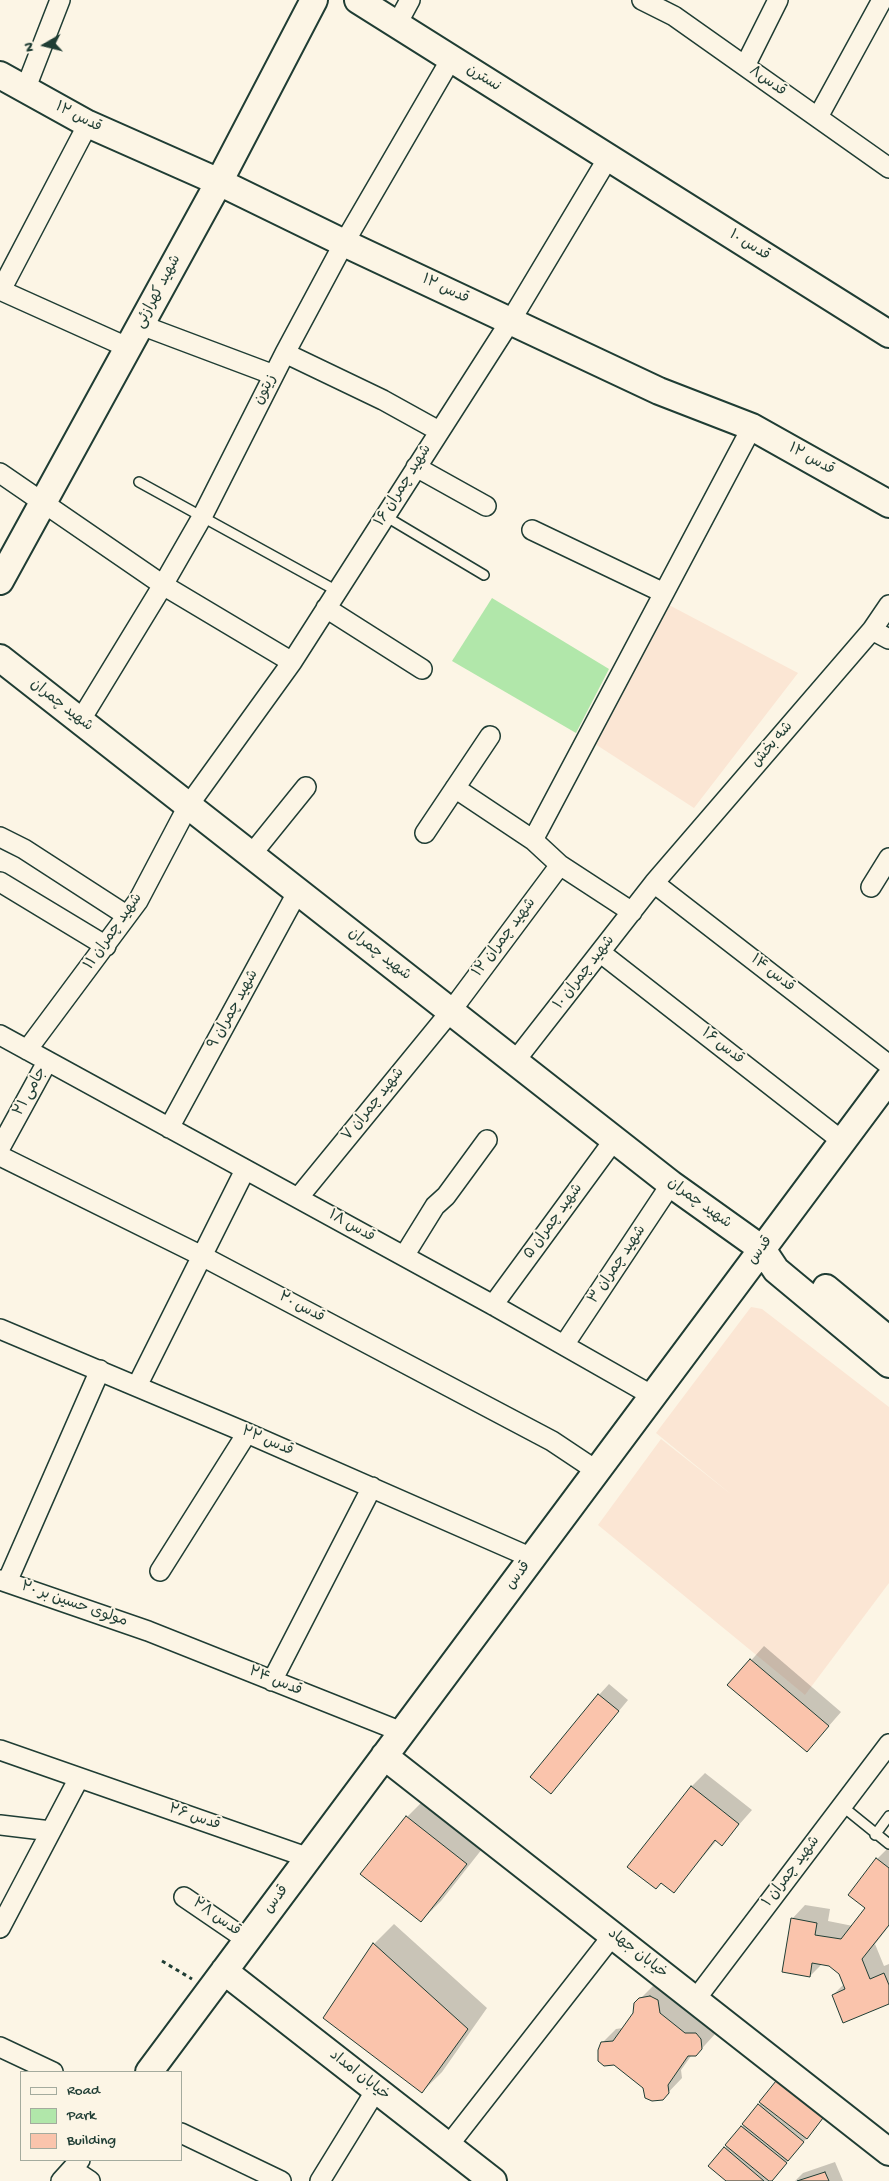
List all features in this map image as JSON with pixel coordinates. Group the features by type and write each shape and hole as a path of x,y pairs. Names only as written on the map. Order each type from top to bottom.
{"street":[{"path":"25,90 60,0"},
{"name":"شهید کهرازئی","path":"0,581 219,182 314,0"},
{"name":"نسترن","path":"358,0 608,158"},
{"path":"397,24 410,0"},
{"name":"قدس۸","path":"642,0 678,8 745,66 889,168"},
{"path":"745,66 778,0"},
{"path":"818,118 882,0 889,5"},
{"name":"زیتون","path":"80,721 164,585 202,517 285,353 344,243 451,59"},
{"name":"قدس ۱۲","path":"0,75 88,124 219,182 659,391 752,427 889,504"},
{"path":"88,124 0,290 129,348"},
{"name":"شهید چمران ۱۶","path":"188,806 292,662 511,320 608,158"},
{"name":"قدس ۱۰","path":"608,158 889,334"},
{"path":"141,325 274,376"},
{"path":"285,353 383,400 439,431"},
{"path":"533,840 752,427"},
{"path":"416,467 486,506"},
{"path":"0,473 164,585 292,662"},
{"path":"532,530 664,593"},
{"name":"شه بخش","path":"654,884 872,630 889,605"},
{"path":"326,608 422,669"},
{"path":"872,630 889,639"},
{"name":"شهید چمران","path":"0,658 671,1184 762,1249 787,1256 889,1340"},
{"path":"425,833 490,736"},
{"path":"251,855 306,788"},
{"path":"455,788 533,840 560,866 632,912"},
{"name":"شهید چمران ۱۱","path":"26,1050 138,901 188,806"},
{"path":"0,837 24,849 126,915"},
{"path":"871,887 889,858"},
{"name":"شهید چمران ۱۲","path":"451,1011 560,866"},
{"path":"0,882 106,946"},
{"name":"شهید چمران ۱۰","path":"515,1061 654,884"},
{"name":"قدس ۱۴","path":"654,884 889,1065"},
{"name":"شهید چمران ۹","path":"169,1128 298,892"},
{"name":"قدس ۱۶","path":"601,953 842,1141"},
{"name":"شهید چمران ۷","path":"298,1198 451,1011"},
{"name":"قدس ۱۸","path":"0,1035 493,1305 653,1396"},
{"name":"جامی ۲۱","path":"0,1148 47,1062"},
{"name":"قدس","path":"150,2071 889,1079"},
{"path":"404,1256 435,1206 446,1196 487,1140"},
{"name":"شهید چمران ۵","path":"493,1305 614,1140"},
{"name":"قدس ۲۰","path":"0,1156 202,1256 552,1441 597,1471"},
{"path":"137,1386 245,1170"},
{"name":"شهید چمران ۳","path":"564,1345 671,1184"},
{"name":"شهید چمران","path":"762,1249 776,1270 889,1364"},
{"name":"قدس ۲۲","path":"0,1329 247,1433 532,1558"},
{"path":"3,1581 100,1370"},
{"path":"160,1571 247,1433"},
{"path":"272,1681 372,1487"},
{"name":"مولوی حسین بر ۲۰","path":"3,1581 148,1631"},
{"name":"قدس ۲۴","path":"148,1631 402,1732"},
{"name":"شهید چمران ۱","path":"695,2000 889,1744"},
{"name":"قدس ۲۶","path":"0,1750 309,1858"},
{"name":"خیابان جهاد","path":"384,1756 889,2152"},
{"path":"0,1928 79,1778"},
{"path":"0,1825 51,1831"},
{"name":"قدس ۲۸","path":"184,1897 247,1940"},
{"path":"448,2146 613,1935"},
{"name":"خیابان امداد","path":"217,1980 376,2090 493,2181"},
{"path":"0,2047 51,2071"},
{"path":"320,2181 376,2090"},
{"path":"182,2133 282,2181"},
{"path":"71,2170 90,2181"}],"lane":[{"path":"139,482 337,591"},
{"path":"385,516 484,575"},
{"path":"842,1806 875,1835 889,1844"},
{"path":"875,1835 889,1816"}],"path":[{"path":"162,1961 217,1980"}],"shaded area":[{"path":"669,605 798,673 694,808 592,742"},
{"path":"751,1307 762,1309 889,1407 889,1583 805,1695 598,1525 661,1439 732,1495 656,1433"}],"green space":[{"path":"492,598 609,669 576,733 452,661"}],"building":[{"path":"750,1659 829,1726 807,1752 727,1685"},
{"path":"598,1694 619,1711 551,1794 530,1777"},
{"path":"691,1786 739,1824 722,1846 715,1840 674,1893 661,1883 656,1889 627,1867"},
{"path":"406,1816 467,1864 421,1922 360,1874"},
{"path":"876,1858 889,1868 889,1925 862,1959 870,1979 884,1973 889,1985 889,2004 843,2023 832,1995 845,1989 839,1974 829,1966 812,1963 810,1977 782,1972 791,1918 817,1923 815,1935 841,1939 865,1908 848,1895"},
{"path":"373,1943 468,2029 422,2093 323,2018"},
{"path":"650,1996 658,2000 660,2013 685,2033 696,2033 701,2039 702,2049 696,2056 688,2056 668,2085 669,2093 663,2100 652,2101 645,2098 643,2088 614,2065 604,2066 598,2061 598,2050 601,2042 613,2041 633,2013 634,2003 639,1998"},
{"path":"776,2081 823,2118 807,2139 759,2102"},
{"path":"758,2104 804,2142 788,2161 742,2124"},
{"path":"741,2126 787,2163 772,2181 769,2181 725,2145"},
{"path":"724,2147 764,2181 726,2181 708,2166"},
{"path":"825,2172 829,2181 797,2181"}]}
